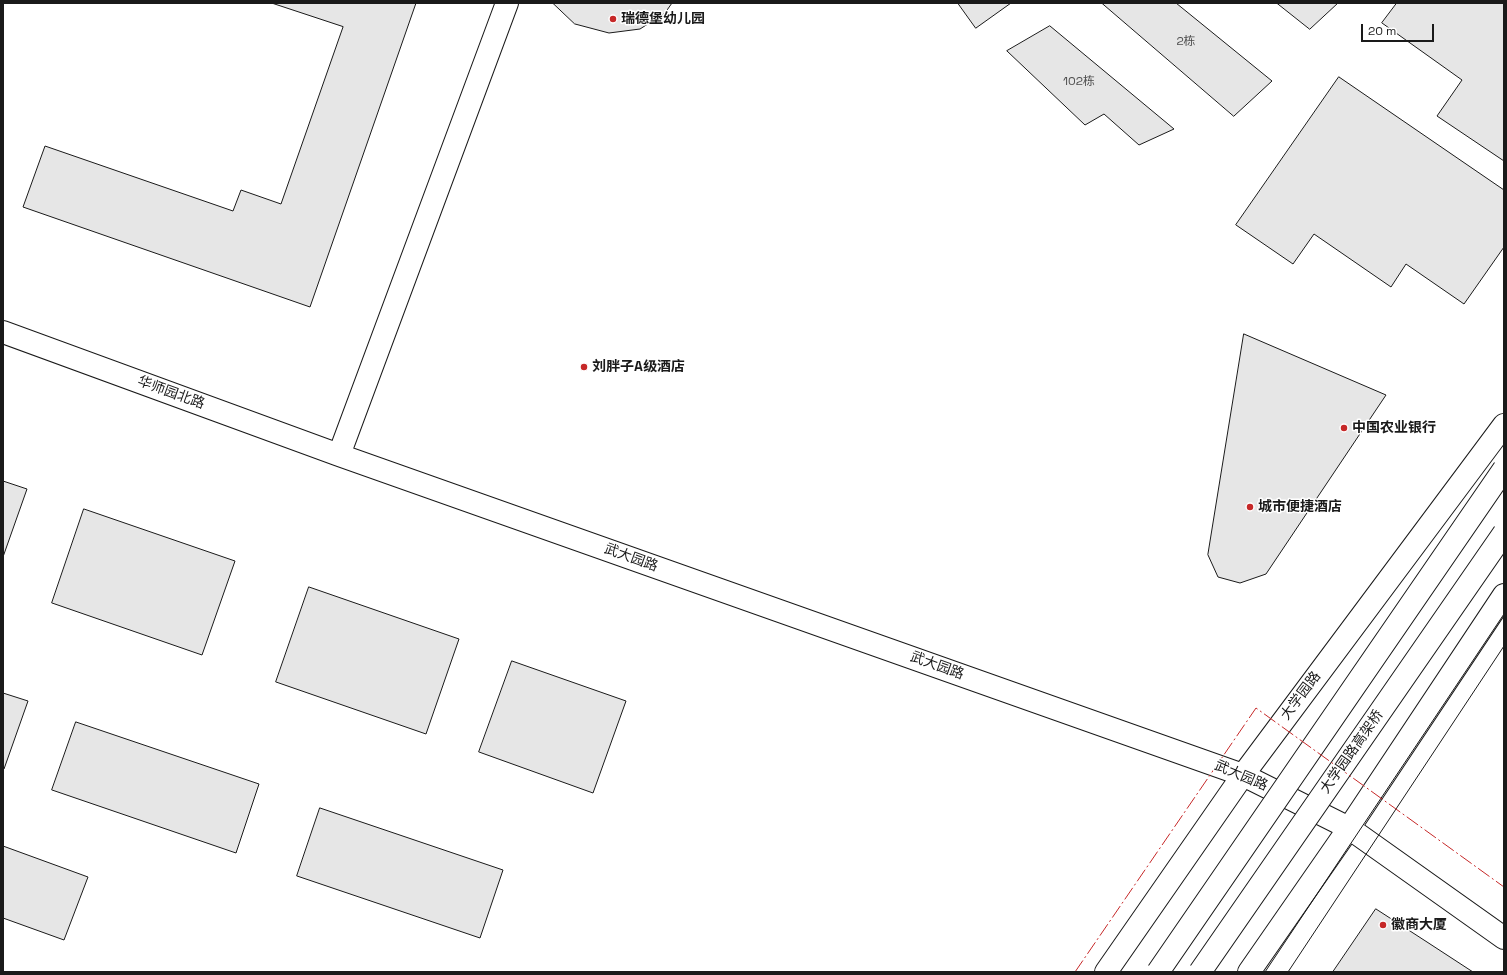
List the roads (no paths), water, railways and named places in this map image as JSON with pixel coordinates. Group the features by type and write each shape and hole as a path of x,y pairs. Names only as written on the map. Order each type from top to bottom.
{"main road":[{"path":"339,455 507,3"},
{"name":"华师园北路","path":"3,332 339,455"},
{"name":"大学园路","path":"1106,972 1242,775 1504,425"},
{"name":"武大园路","path":"339,455 1242,775 1349,828 1504,938"},
{"path":"1158,972 1504,469"},
{"name":"大学园路高架桥","path":"1200,972 1504,533"},
{"path":"1249,972 1349,828 1504,595"}],"tram line":[{"path":"1265,972 1504,614"},
{"path":"1288,972 1504,646"}],"place":[{"name":"瑞德堡幼儿园","path":"613,19"},
{"name":"刘胖子A级酒店","path":"584,367"},
{"name":"中国农业银行","path":"1344,428"},
{"name":"城市便捷酒店","path":"1250,507"},
{"name":"徽商大厦","path":"1383,925"}]}
